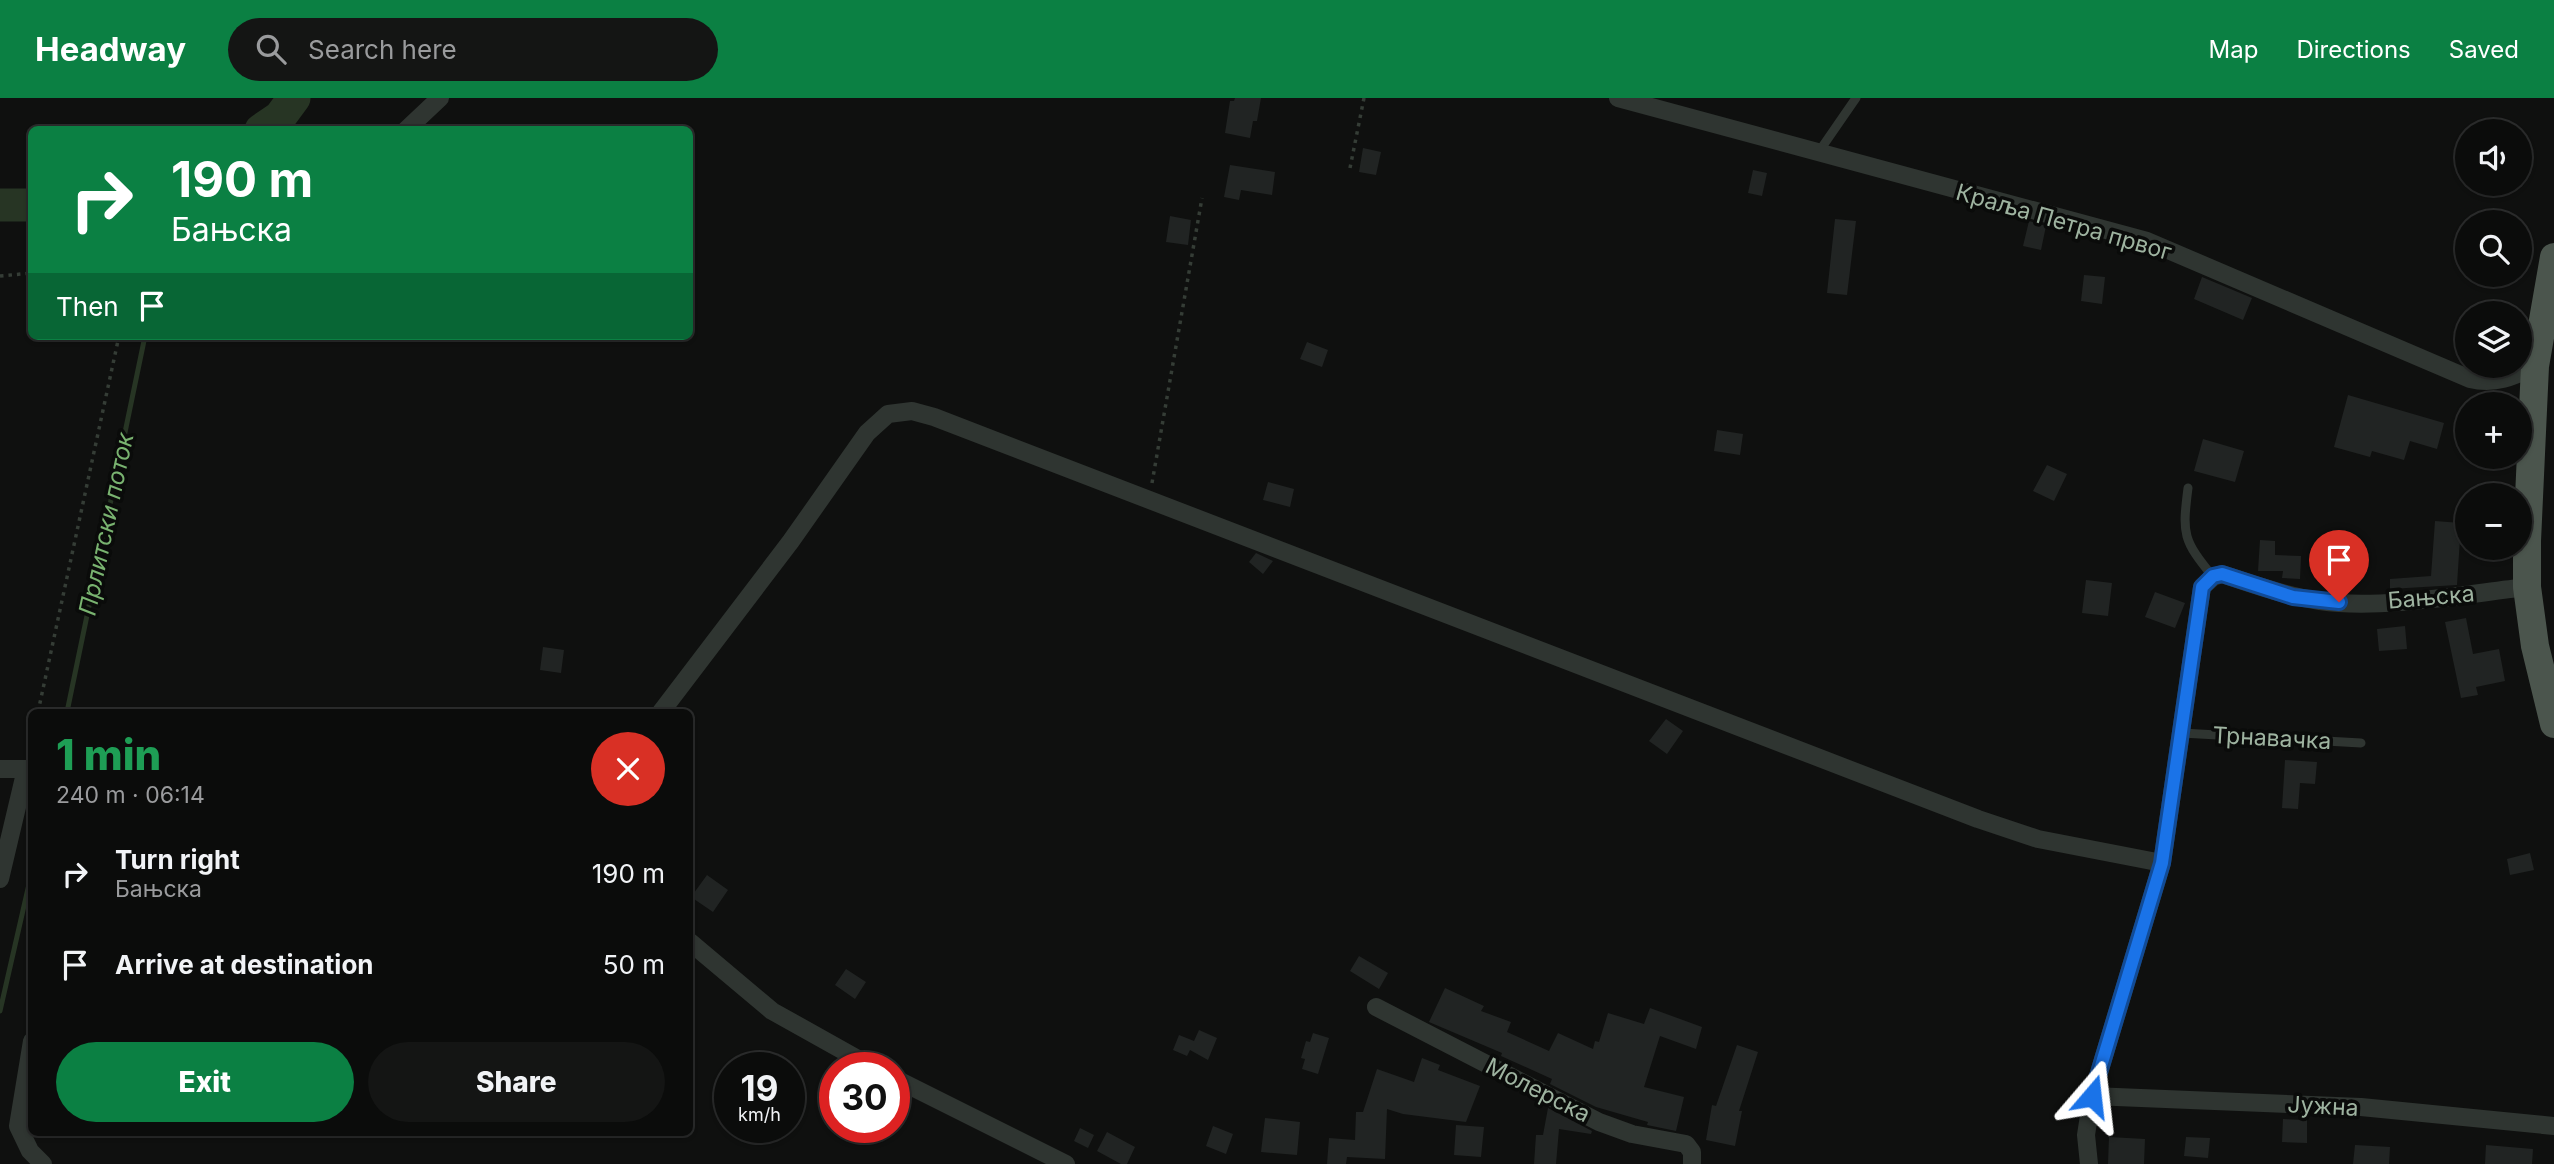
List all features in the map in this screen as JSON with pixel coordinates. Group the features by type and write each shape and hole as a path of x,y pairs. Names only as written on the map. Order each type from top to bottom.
{"main road":[{"path":"2554,257 2535,366 2527,587 2544,648 2554,724"}],"street":[{"path":"410,126 440,98"},
{"name":"Краља Петра првог","path":"1618,98 2147,241 2470,379 2501,381 2535,366"},
{"path":"663,709 790,541 867,433 888,414 912,411 1150,499 1978,820 2038,839 2162,863"},
{"name":"Бањска","path":"2213,576 2222,574 2293,597 2324,602 2429,599 2527,587"},
{"path":"2089,1164 2086,1135 2092,1096 2162,863 2182,733 2199,593 2213,576"},
{"path":"0,769 28,769"},
{"path":"0,879 28,773"},
{"path":"693,945 772,1011 845,1052"},
{"name":"Молерска","path":"1376,1007 1616,1129 1686,1144 1692,1152 1692,1164"},
{"path":"28,1065 18,1126 30,1151 44,1164"},
{"path":"910,1086 1066,1164"},
{"name":"Јужна","path":"2092,1096 2361,1107 2554,1126"}],"lane":[{"path":"1818,153 1856,98"},
{"path":"2188,488 2184,531 2187,543 2213,576"},
{"name":"Трнавачка","path":"2182,733 2361,743"}],"path":[{"path":"1350,168 1364,98"},
{"path":"1150,499 1202,198"},
{"path":"0,276 28,274"},
{"path":"39,709 118,340"}],"building":[{"path":"1235,98 1261,98 1257,121 1253,121 1250,138 1225,133 1230,101"},
{"path":"1363,148 1381,152 1376,175 1359,172"},
{"path":"1230,165 1275,172 1272,195 1241,190 1239,200 1224,197"},
{"path":"1753,170 1767,173 1762,196 1748,193"},
{"path":"1170,216 1191,220 1188,245 1166,242"},
{"path":"1835,219 1856,221 1847,295 1827,293"},
{"path":"2029,221 2046,226 2041,250 2023,246"},
{"path":"2084,275 2105,277 2102,304 2081,301"},
{"path":"2202,277 2252,298 2243,320 2194,299"},
{"path":"1307,342 1328,350 1322,367 1300,359"},
{"path":"2348,395 2444,423 2437,449 2410,441 2404,460 2372,451 2370,457 2334,447"},
{"path":"1717,430 1743,434 1740,455 1714,451"},
{"path":"2203,439 2244,451 2235,482 2194,471"},
{"path":"2047,465 2067,474 2054,501 2033,491"},
{"path":"1268,482 1294,489 1290,507 1263,500"},
{"path":"2435,521 2455,523 2455,560 2459,560 2457,585 2390,589 2390,579 2431,576"},
{"path":"2260,540 2275,541 2275,555 2301,556 2300,579 2282,578 2283,571 2258,571"},
{"path":"1256,553 1273,561 1263,574 1249,562"},
{"path":"2086,580 2112,583 2108,616 2082,613"},
{"path":"2155,592 2185,603 2175,628 2145,617"},
{"path":"2466,618 2473,654 2499,649 2505,681 2476,687 2478,695 2461,698 2445,622"},
{"path":"2405,626 2407,649 2379,651 2377,629"},
{"path":"543,647 564,650 561,673 540,670"},
{"path":"1666,719 1683,731 1667,754 1649,741"},
{"path":"2285,760 2317,762 2315,784 2300,783 2298,809 2282,808"},
{"path":"2530,853 2534,870 2510,875 2507,859"},
{"path":"707,875 728,890 713,912 693,898 693,894"},
{"path":"1359,956 1388,973 1379,989 1350,971"},
{"path":"846,969 866,982 855,999 835,985"},
{"path":"1445,988 1484,1006 1481,1011 1511,1022 1507,1032 1549,1051 1558,1033 1593,1049 1595,1041 1599,1042 1608,1013 1644,1024 1650,1008 1702,1027 1696,1049 1660,1036 1644,1087 1684,1097 1676,1131 1647,1125 1648,1122 1596,1107 1550,1084 1552,1079 1501,1056 1502,1053 1429,1022"},
{"path":"1199,1030 1217,1038 1208,1060 1190,1050 1187,1056 1173,1050 1179,1035 1194,1041"},
{"path":"1313,1033 1329,1038 1318,1074 1302,1069 1305,1059 1301,1058 1306,1041 1310,1042"},
{"path":"1737,1045 1758,1052 1739,1111 1742,1111 1735,1146 1706,1140 1712,1105 1716,1106"},
{"path":"1422,1058 1440,1065 1438,1070 1480,1086 1466,1122 1403,1114 1387,1109 1385,1159 1347,1157 1346,1164 1327,1164 1329,1138 1355,1140 1356,1112 1363,1112 1377,1069 1414,1082"},
{"path":"1548,1108 1592,1131 1591,1134 1559,1129 1556,1164 1534,1164 1536,1135 1543,1135"},
{"path":"1265,1118 1300,1122 1297,1155 1261,1152"},
{"path":"2283,1119 2307,1120 2307,1143 2282,1142"},
{"path":"1456,1125 1484,1127 1481,1157 1454,1155"},
{"path":"1213,1126 1233,1134 1226,1154 1206,1146"},
{"path":"1080,1128 1094,1135 1088,1148 1074,1141"},
{"path":"1107,1132 1135,1147 1127,1164 1121,1164 1097,1151"},
{"path":"2109,1137 2145,1139 2144,1164 2108,1164"},
{"path":"2186,1137 2210,1138 2208,1158 2184,1156"},
{"path":"2355,1145 2390,1147 2389,1164 2353,1164"},
{"path":"2486,1145 2533,1149 2532,1164 2485,1164"}],"waterway":[{"path":"267,126 280,117 294,98"},
{"path":"0,205 28,205"},
{"name":"Прлитски поток","path":"68,709 144,340"},
{"name":"Прлитски поток","path":"0,1011 28,888"}],"route":[{"path":"2092,1096 2162,863 2182,733 2199,593 2206,581 2222,574 2293,597 2339,602"}]}
